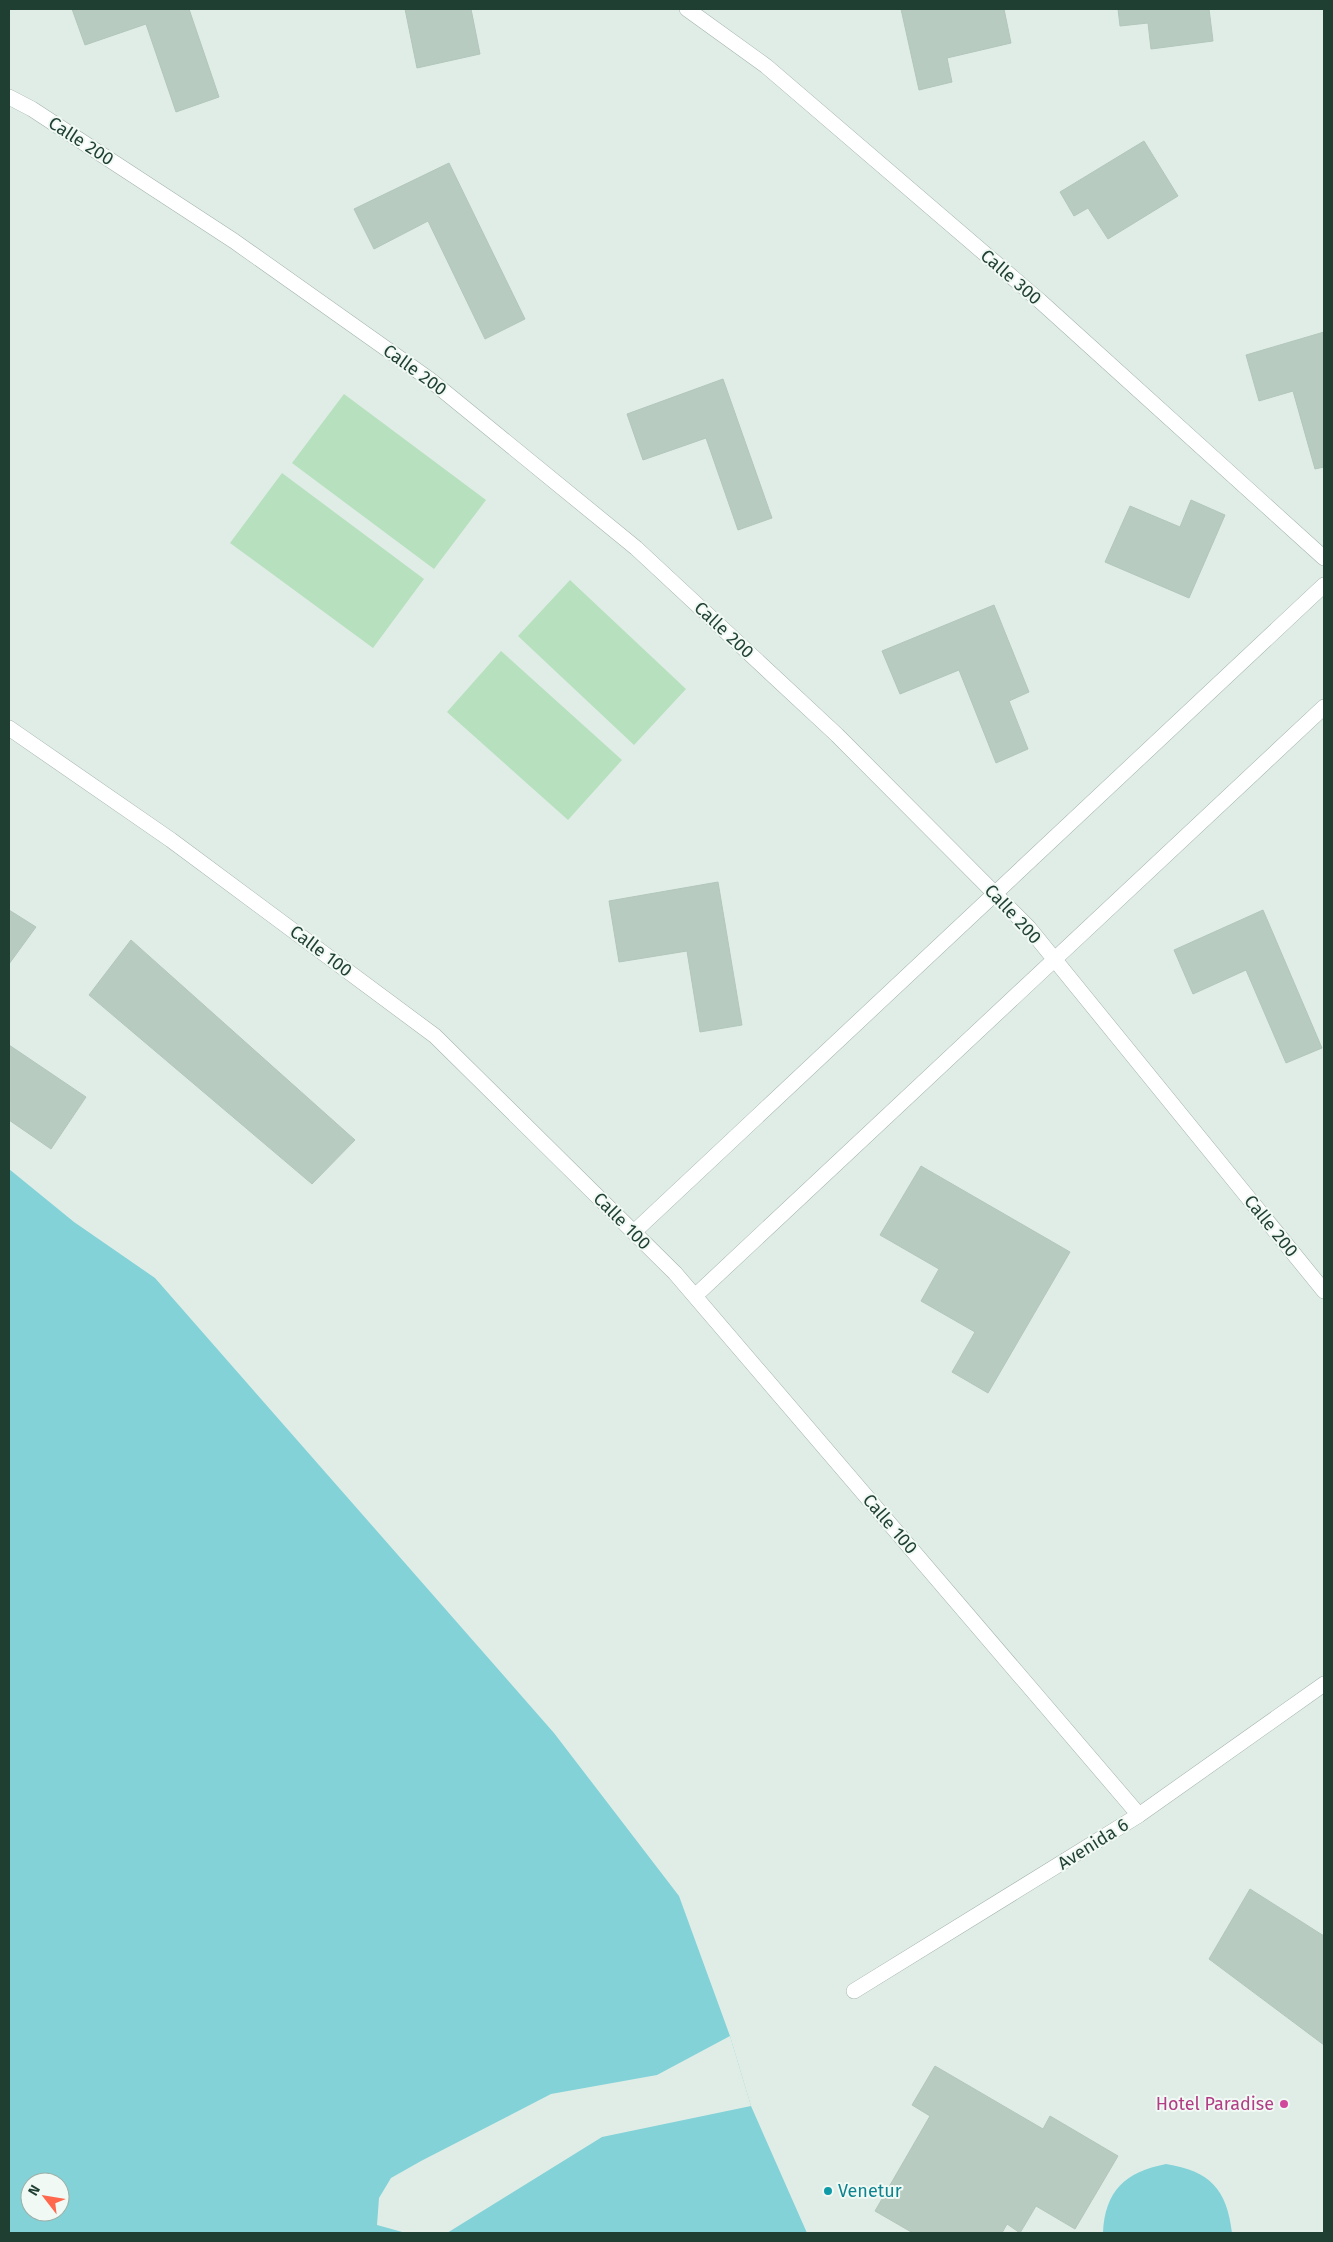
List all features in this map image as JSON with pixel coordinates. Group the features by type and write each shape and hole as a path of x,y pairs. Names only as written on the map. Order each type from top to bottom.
{"street":[{"name":"Calle 300","path":"688,9 766,66 1040,301 1324,558"},
{"name":"Calle 200","path":"9,97 32,109 234,242 429,379 636,548 837,735 1029,928 1324,1291"},
{"path":"634,1232 1324,585"},
{"path":"695,1296 1324,708"},
{"name":"Calle 100","path":"9,728 171,840 435,1036 675,1273 1139,1815"},
{"name":"Avenida 6","path":"854,1991 1139,1815 1324,1684"}],"green space":[{"path":"344,394 486,500 434,569 292,463"},
{"path":"282,473 424,579 373,648 230,543"},
{"path":"570,580 686,689 634,745 518,636"},
{"path":"501,651 622,760 568,820 447,712"}],"water":[{"path":"9,1169 74,1222 155,1278 554,1733 679,1896 730,2036 751,2106 807,2233 9,2233"},
{"path":"1166,2164 1194,2172 1205,2177 1214,2185 1226,2205 1232,2233 1103,2233 1108,2206 1120,2186 1139,2172"}],"pier":[{"path":"730,2036 751,2106 602,2137 447,2233 406,2233 377,2225 379,2198 391,2178 421,2161 551,2094 657,2075"}],"building":[{"path":"72,9 189,9 219,97 176,112 146,24 85,45"},
{"path":"405,9 471,9 480,54 417,68"},
{"path":"901,9 1004,9 1011,43 947,58 952,82 919,90"},
{"path":"1118,9 1209,9 1213,41 1151,49 1148,23 1120,26"},
{"path":"1144,141 1178,196 1108,239 1088,208 1074,216 1060,192"},
{"path":"449,163 525,319 485,339 428,221 374,249 354,209"},
{"path":"1324,332 1324,467 1315,469 1293,391 1259,401 1246,355"},
{"path":"723,379 772,518 738,530 706,438 643,460 627,414"},
{"path":"1191,500 1225,515 1189,598 1105,562 1130,506 1180,527"},
{"path":"994,605 1029,692 1009,701 1028,749 996,763 959,670 900,694 882,651"},
{"path":"718,882 742,1025 700,1032 687,951 619,962 609,901"},
{"path":"9,910 36,927 9,964"},
{"path":"1263,910 1322,1048 1286,1063 1246,970 1193,994 1174,950"},
{"path":"131,940 355,1140 312,1184 89,995"},
{"path":"9,1045 86,1097 51,1149 9,1120"},
{"path":"921,1166 1070,1252 988,1393 952,1372 975,1332 921,1301 939,1269 880,1235"},
{"path":"1250,1889 1324,1936 1324,2045 1209,1959"},
{"path":"935,2066 1043,2129 1050,2116 1118,2156 1075,2229 1036,2206 1020,2233 1007,2224 1002,2233 913,2233 875,2211 930,2116 912,2105"}],"place":[{"name":"Hotel Paradise","path":"1284,2104"},
{"name":"Venetur","path":"828,2191"}]}
